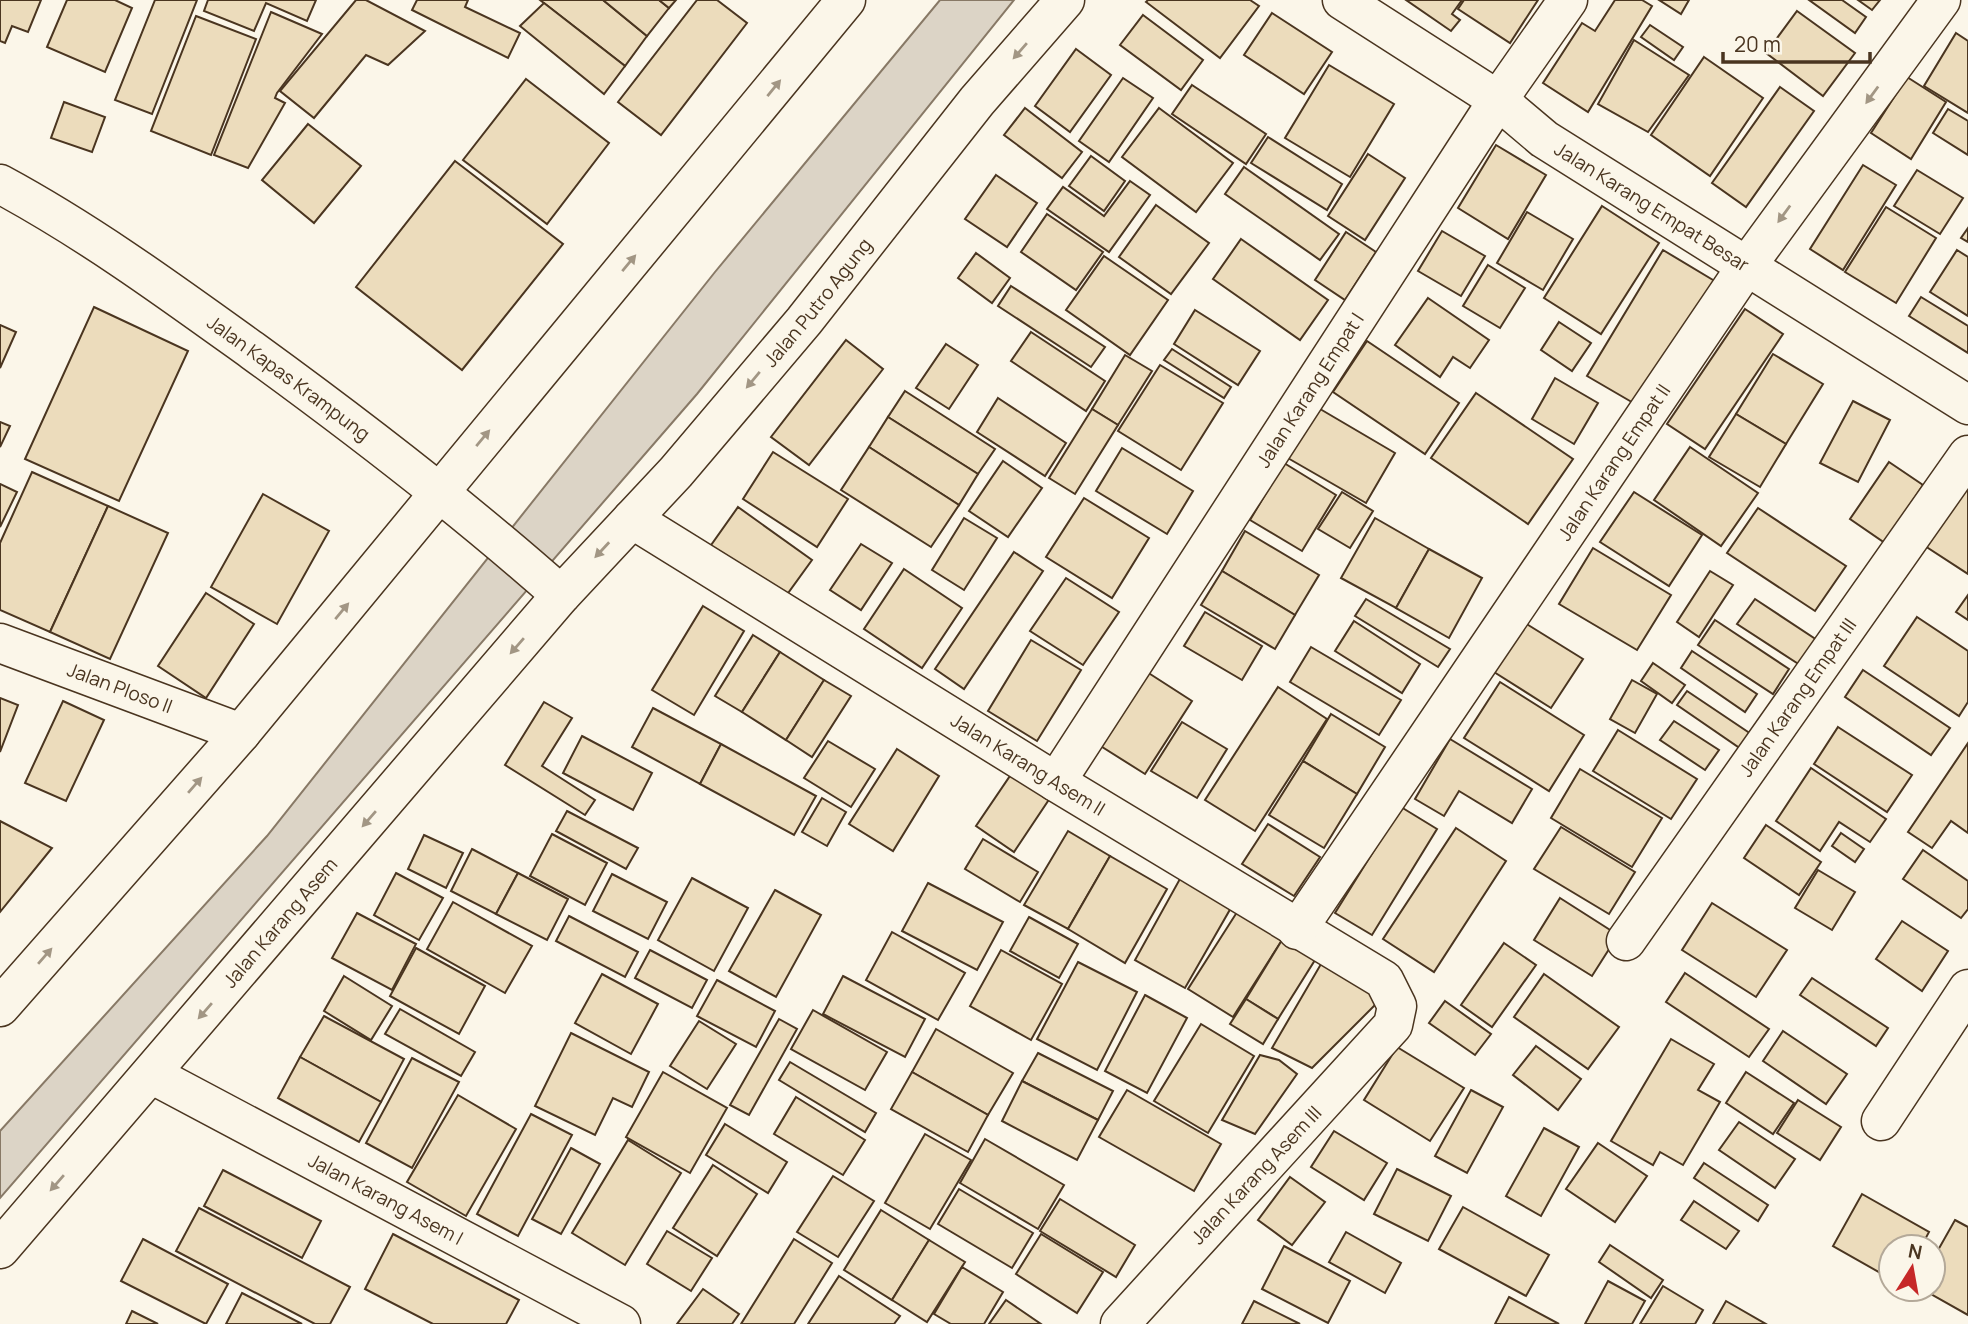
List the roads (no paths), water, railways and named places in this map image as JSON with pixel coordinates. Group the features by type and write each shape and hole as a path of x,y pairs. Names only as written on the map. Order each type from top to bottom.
{"street":[{"path":"0,1007 445,495 846,0"},
{"name":"Jalan Putro Agung","path":"555,589 632,519 804,321 977,101 1065,0"},
{"name":"Jalan Karang Empat Besar","path":"1342,0 1498,100 1544,139 1968,405"},
{"name":"Jalan Karang Empat I","path":"1056,782 1498,100 1568,0"},
{"name":"Jalan Karang Empat II","path":"1297,930 1745,267 1941,0"},
{"name":"Jalan Kapas Krampung","path":"0,184 101,244 201,313 445,495 555,589"},
{"name":"Jalan Karang Empat III","path":"1626,941 1968,455"},
{"name":"Jalan Karang Asem II","path":"632,519 1297,930 1384,980 1397,1006 1393,1026"},
{"name":"Jalan Karang Asem","path":"0,1249 151,1074 555,589"},
{"name":"Jalan Ploso II","path":"0,643 240,733"},
{"path":"1881,1121 1968,989"},
{"name":"Jalan Karang Asem III","path":"1120,1324 1393,1026"},
{"name":"Jalan Karang Asem I","path":"151,1074 621,1324"}]}
